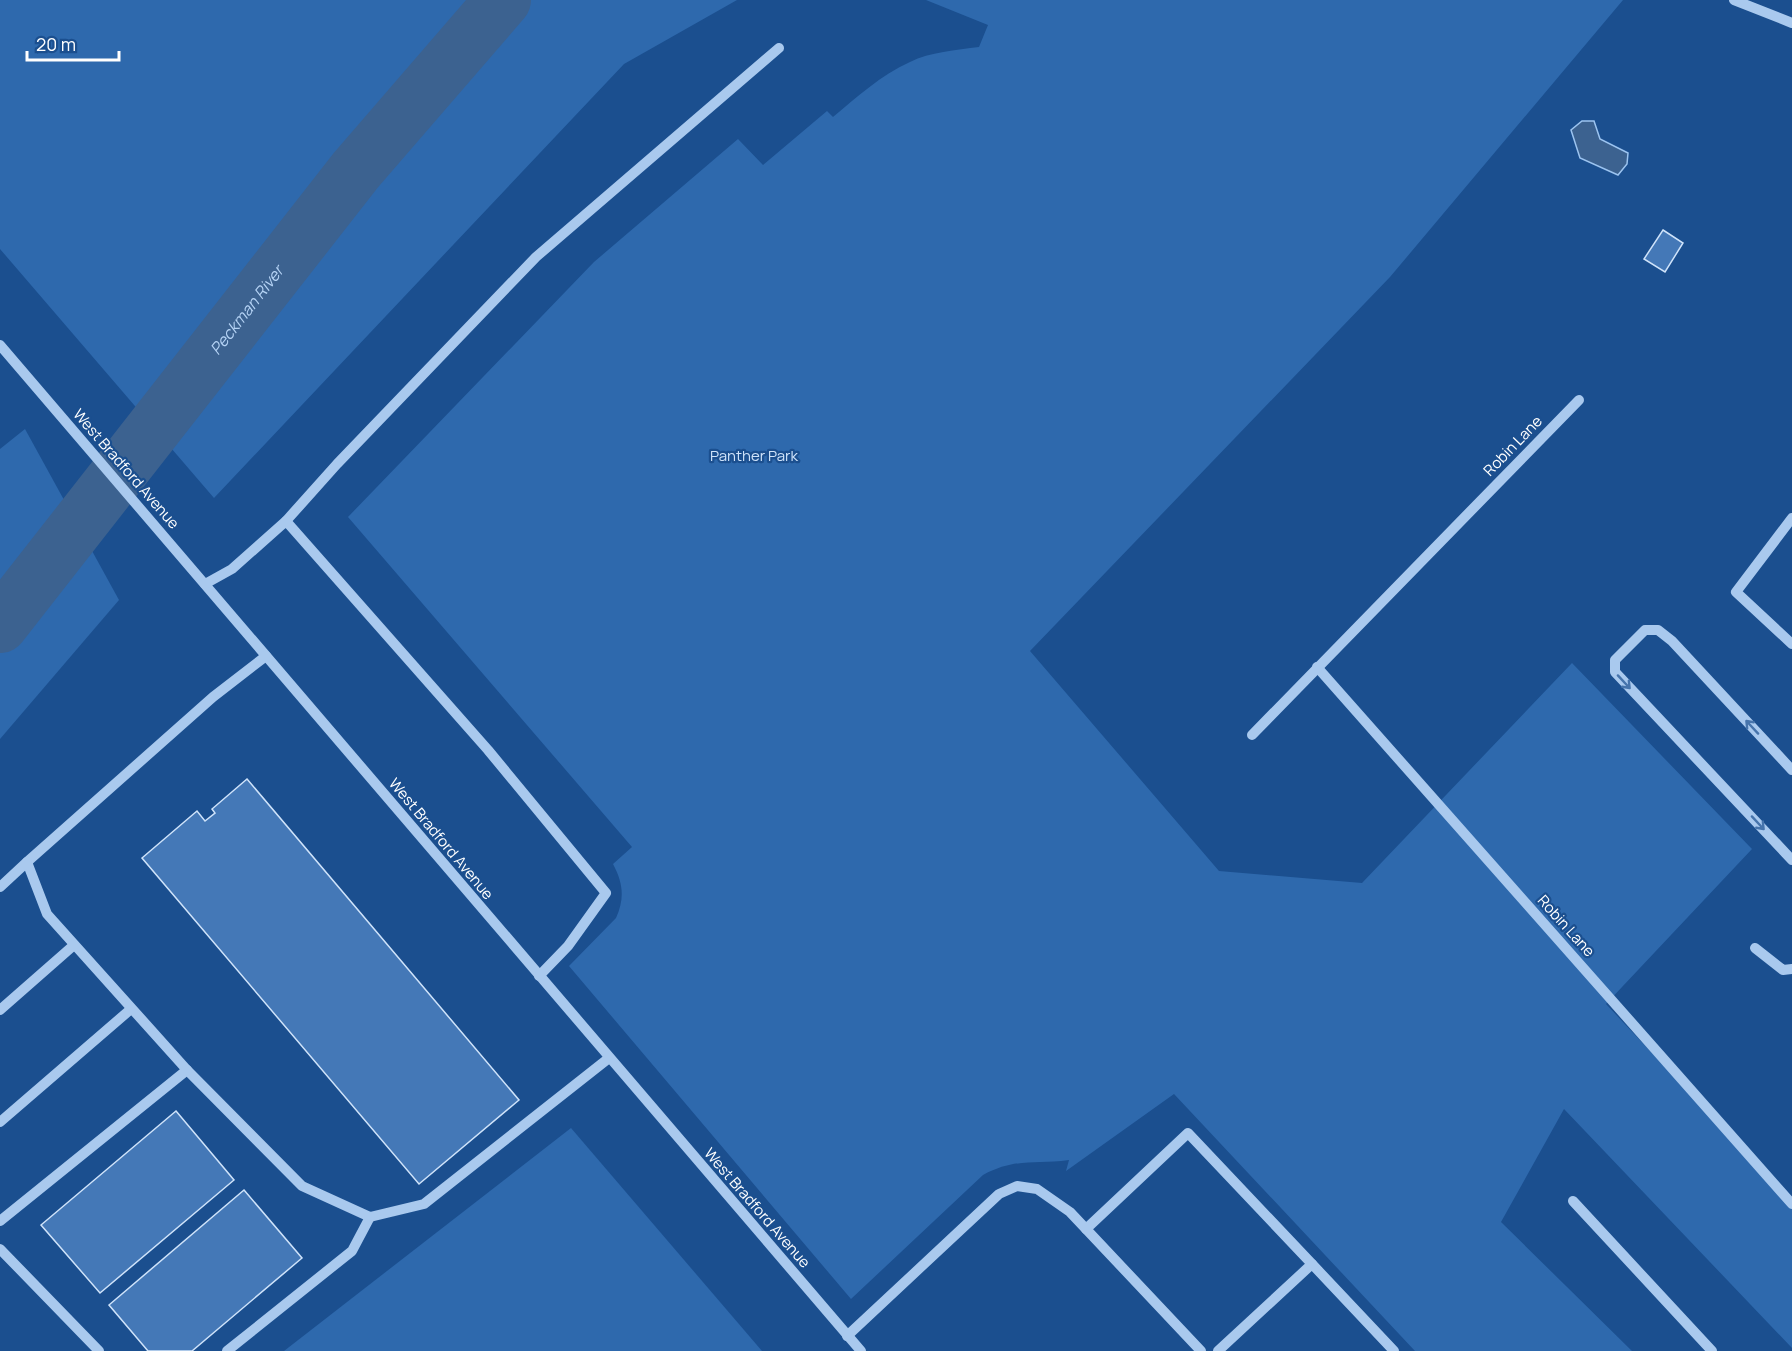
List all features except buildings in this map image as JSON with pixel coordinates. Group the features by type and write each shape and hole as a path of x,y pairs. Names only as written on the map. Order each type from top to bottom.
{"street":[{"path":"1734,0 1792,23"},
{"path":"205,584 232,569 286,521 345,455 536,257 779,48"},
{"name":"West Bradford Avenue","path":"0,345 861,1351"},
{"name":"Robin Lane","path":"1252,735 1579,400"},
{"path":"1792,518 1736,592 1792,644"},
{"path":"286,521 488,750 606,893 568,946 538,976"},
{"path":"1792,770 1658,630 1645,630 1615,660 1615,672 1792,860"},
{"path":"0,887 213,697 266,656"},
{"name":"Robin Lane","path":"1317,667 1792,1204"},
{"path":"27,862 47,914 187,1070 302,1186 370,1218 424,1204 609,1058"},
{"path":"0,1010 74,945"},
{"path":"1755,948 1783,970 1792,969"},
{"path":"0,1122 132,1009"},
{"path":"0,1221 187,1070"},
{"path":"1086,1229 1188,1133 1394,1351"},
{"path":"847,1336 999,1194 1017,1186 1037,1189 1070,1212 1201,1351"},
{"path":"1573,1201 1712,1351"},
{"path":"227,1351 352,1251 370,1218"},
{"path":"0,1249 99,1351"},
{"path":"1218,1351 1312,1264"}],"green space":[{"path":"0,0 737,0 624,64 214,498 0,249"},
{"name":"Panther Park","path":"926,0 1623,0 1390,277 1030,651 1219,871 1362,883 1572,663 1752,849 1606,1004 1792,1202 1792,1348 1564,1109 1501,1222 1632,1351 1415,1351 1174,1094 1066,1171 1069,1160 1016,1164 995,1169 983,1175 851,1299 569,966 616,918 621,904 622,891 613,864 632,847 348,517 594,262 738,139 763,165 827,111 833,117 899,67 935,54 979,47 988,25"},
{"path":"25,429 119,600 0,739 0,449"},
{"path":"571,1128 762,1351 284,1351"}],"shaded area":[{"path":"1582,121 1594,121 1600,139 1628,153 1627,164 1618,175 1580,158 1571,130"}],"waterway":[{"name":"Peckman River","path":"0,625 356,170 503,0"}]}
